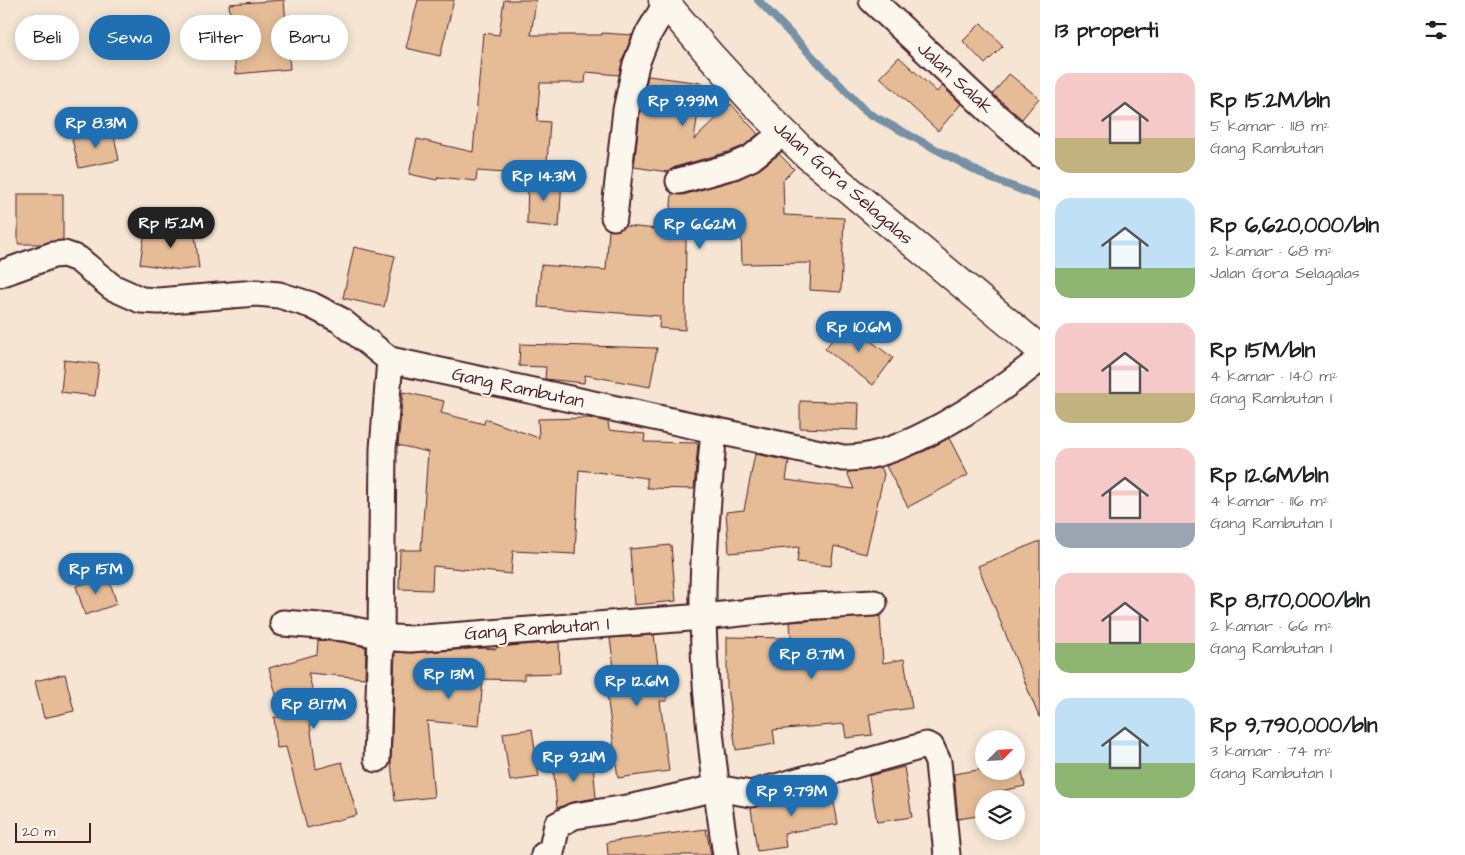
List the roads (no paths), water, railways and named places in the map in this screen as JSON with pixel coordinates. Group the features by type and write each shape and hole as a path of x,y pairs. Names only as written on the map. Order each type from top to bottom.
{"street":[{"name":"Jalan Salak","path":"872,0 991,112 1040,154"},
{"name":"Jalan Gora Selagalas","path":"664,2 711,56 806,154 1040,349"},
{"path":"614,217 626,110 636,64 664,2"},
{"path":"679,181 733,166 751,158 784,132"},
{"name":"Gang Rambutan","path":"0,274 53,255 64,254 78,259 112,287 141,300 158,301 256,293 279,295 311,305 340,320 390,360 831,457 855,459 868,458 914,439 947,422 1003,388 1040,359"},
{"path":"377,760 381,635 383,449 390,360"},
{"path":"714,431 705,540 704,616 707,695 716,788 726,855"},
{"name":"Gang Rambutan I","path":"282,624 344,628 394,638 429,638 760,610 874,603"},
{"path":"549,854 557,825 574,816 632,808 716,788 751,794 926,745 931,747 938,762 947,855"}],"waterway":[{"path":"758,0 866,112 990,178 1040,197"}]}
